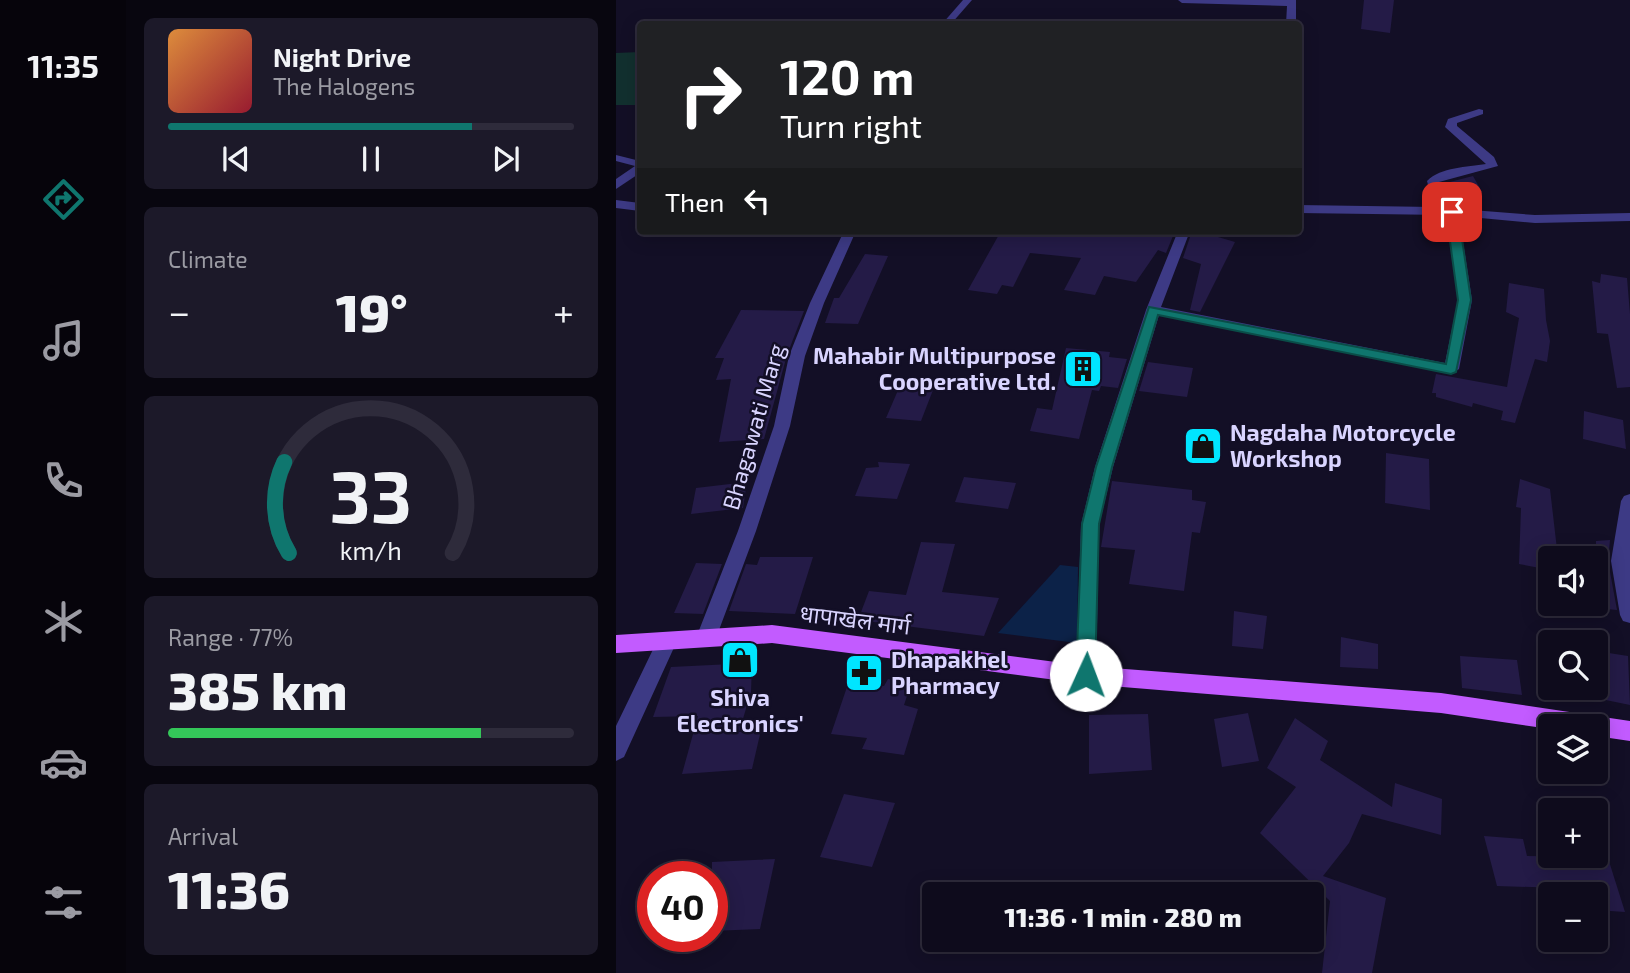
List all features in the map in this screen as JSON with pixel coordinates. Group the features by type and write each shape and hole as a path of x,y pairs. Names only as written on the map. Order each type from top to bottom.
{"main road":[{"name":"धापाखेल मार्ग","path":"616,644 772,634 1086,675 1441,703 1538,717"},
{"name":"धापाखेल मार्ग","path":"1608,729 1629,733"}],"street":[{"path":"949,21 968,0"},
{"path":"1182,0 1292,2 1291,21"},
{"path":"1153,310 1451,369 1465,300 1447,212 1433,181 1440,176 1492,166 1490,159 1451,127 1452,121 1479,112"},
{"path":"616,159 637,165"},
{"path":"616,185 637,168"},
{"path":"616,204 637,207"},
{"path":"1302,209 1390,208 1535,219 1630,217"},
{"name":"Bhagawati Marg","path":"706,638 747,531 782,426 797,356 817,303 848,235"},
{"path":"1086,675 1090,524 1104,467 1153,310 1182,235"},
{"path":"1630,501 1620,561 1630,615"},
{"path":"616,750 667,641"}],"green space":[{"path":"637,52 637,105 616,105 616,53"}],"water":[{"path":"1060,565 1078,567 1077,643 998,633"}],"building":[{"path":"1364,0 1394,0 1390,33 1361,29"},
{"path":"1473,176 1482,192 1453,194 1446,183"},
{"path":"999,235 1173,235 1166,253 1158,250 1136,282 1104,276 1095,295 1064,290 1081,258 1030,253 1013,287 1002,285 997,294 968,290"},
{"path":"1191,235 1219,235 1218,237 1235,242 1200,312 1190,310 1201,264 1183,258"},
{"path":"865,254 888,256 858,324 825,323 834,298 839,298"},
{"path":"1601,274 1627,278 1630,387 1617,388 1608,334 1597,333 1592,281 1600,283"},
{"path":"1509,283 1544,289 1550,341 1547,362 1535,359 1515,423 1501,420 1503,411 1473,403 1472,407 1436,397 1436,393 1432,393 1436,374 1507,387 1519,318 1506,312"},
{"path":"741,310 804,311 787,355 764,439 719,442 731,379 716,380 724,358 715,358"},
{"path":"1066,348 1110,352 1109,357 1127,359 1118,388 1101,386 1099,391 1092,390 1079,439 1030,431 1037,408 1052,410"},
{"path":"1148,362 1193,368 1187,397 1139,391"},
{"path":"899,388 933,390 921,421 886,418"},
{"path":"1584,411 1623,420 1626,449 1583,439"},
{"path":"1386,453 1429,459 1430,510 1385,503"},
{"path":"878,462 910,464 897,499 855,496 866,468 879,467"},
{"path":"964,477 1016,483 1008,509 955,502"},
{"path":"1520,479 1550,489 1557,546 1538,546 1538,568 1519,564 1521,508 1516,507"},
{"path":"1112,481 1192,490 1192,500 1206,502 1200,533 1192,532 1184,591 1129,584 1135,550 1101,547"},
{"path":"747,482 743,508 691,514 696,488"},
{"path":"1610,540 1608,561 1608,546 1596,546 1596,541"},
{"path":"921,542 955,544 942,592 999,598 984,636 858,620 869,591 906,595"},
{"path":"760,557 813,557 795,614 729,611 746,564 757,565"},
{"path":"1608,561 1617,610 1608,609"},
{"path":"696,563 722,564 703,614 674,613"},
{"path":"1234,611 1267,616 1263,649 1232,646"},
{"path":"1341,637 1378,644 1378,669 1340,667"},
{"path":"1608,653 1628,656 1630,705 1606,700 1608,700"},
{"path":"1460,656 1517,660 1522,695 1462,688"},
{"path":"752,663 751,692 739,732 761,730 752,769 682,774 698,716 653,717 671,667"},
{"path":"888,679 911,684 904,705 918,709 904,755 862,749 867,738 831,734 848,684 884,686"},
{"path":"1248,713 1259,761 1222,767 1214,719"},
{"path":"1148,714 1152,770 1089,774 1089,715"},
{"path":"1295,718 1328,741 1320,760 1392,807 1395,783 1442,799 1441,835 1362,814 1349,843 1323,876 1386,898 1372,973 1322,973 1330,901 1324,895 1324,882 1310,882 1260,833 1296,787 1267,768"},
{"path":"844,794 895,803 872,867 820,857"},
{"path":"1484,836 1523,839 1527,856 1538,856 1538,868 1608,868 1608,858 1625,912 1608,911 1608,882 1538,882 1538,887 1497,886"},
{"path":"775,859 760,929 728,930 728,861"}],"place":[{"name":"Mahabir Multipurpose Cooperative Ltd.","path":"1083,369"},
{"name":"Nagdaha Motorcycle Workshop","path":"1203,446"},
{"name":"Shiva Electronics'","path":"740,660"},
{"name":"Dhapakhel Pharmacy","path":"864,673"}],"route":[{"path":"1086,675 1090,524 1104,467 1153,310 1451,369 1465,300 1452,212"}]}
